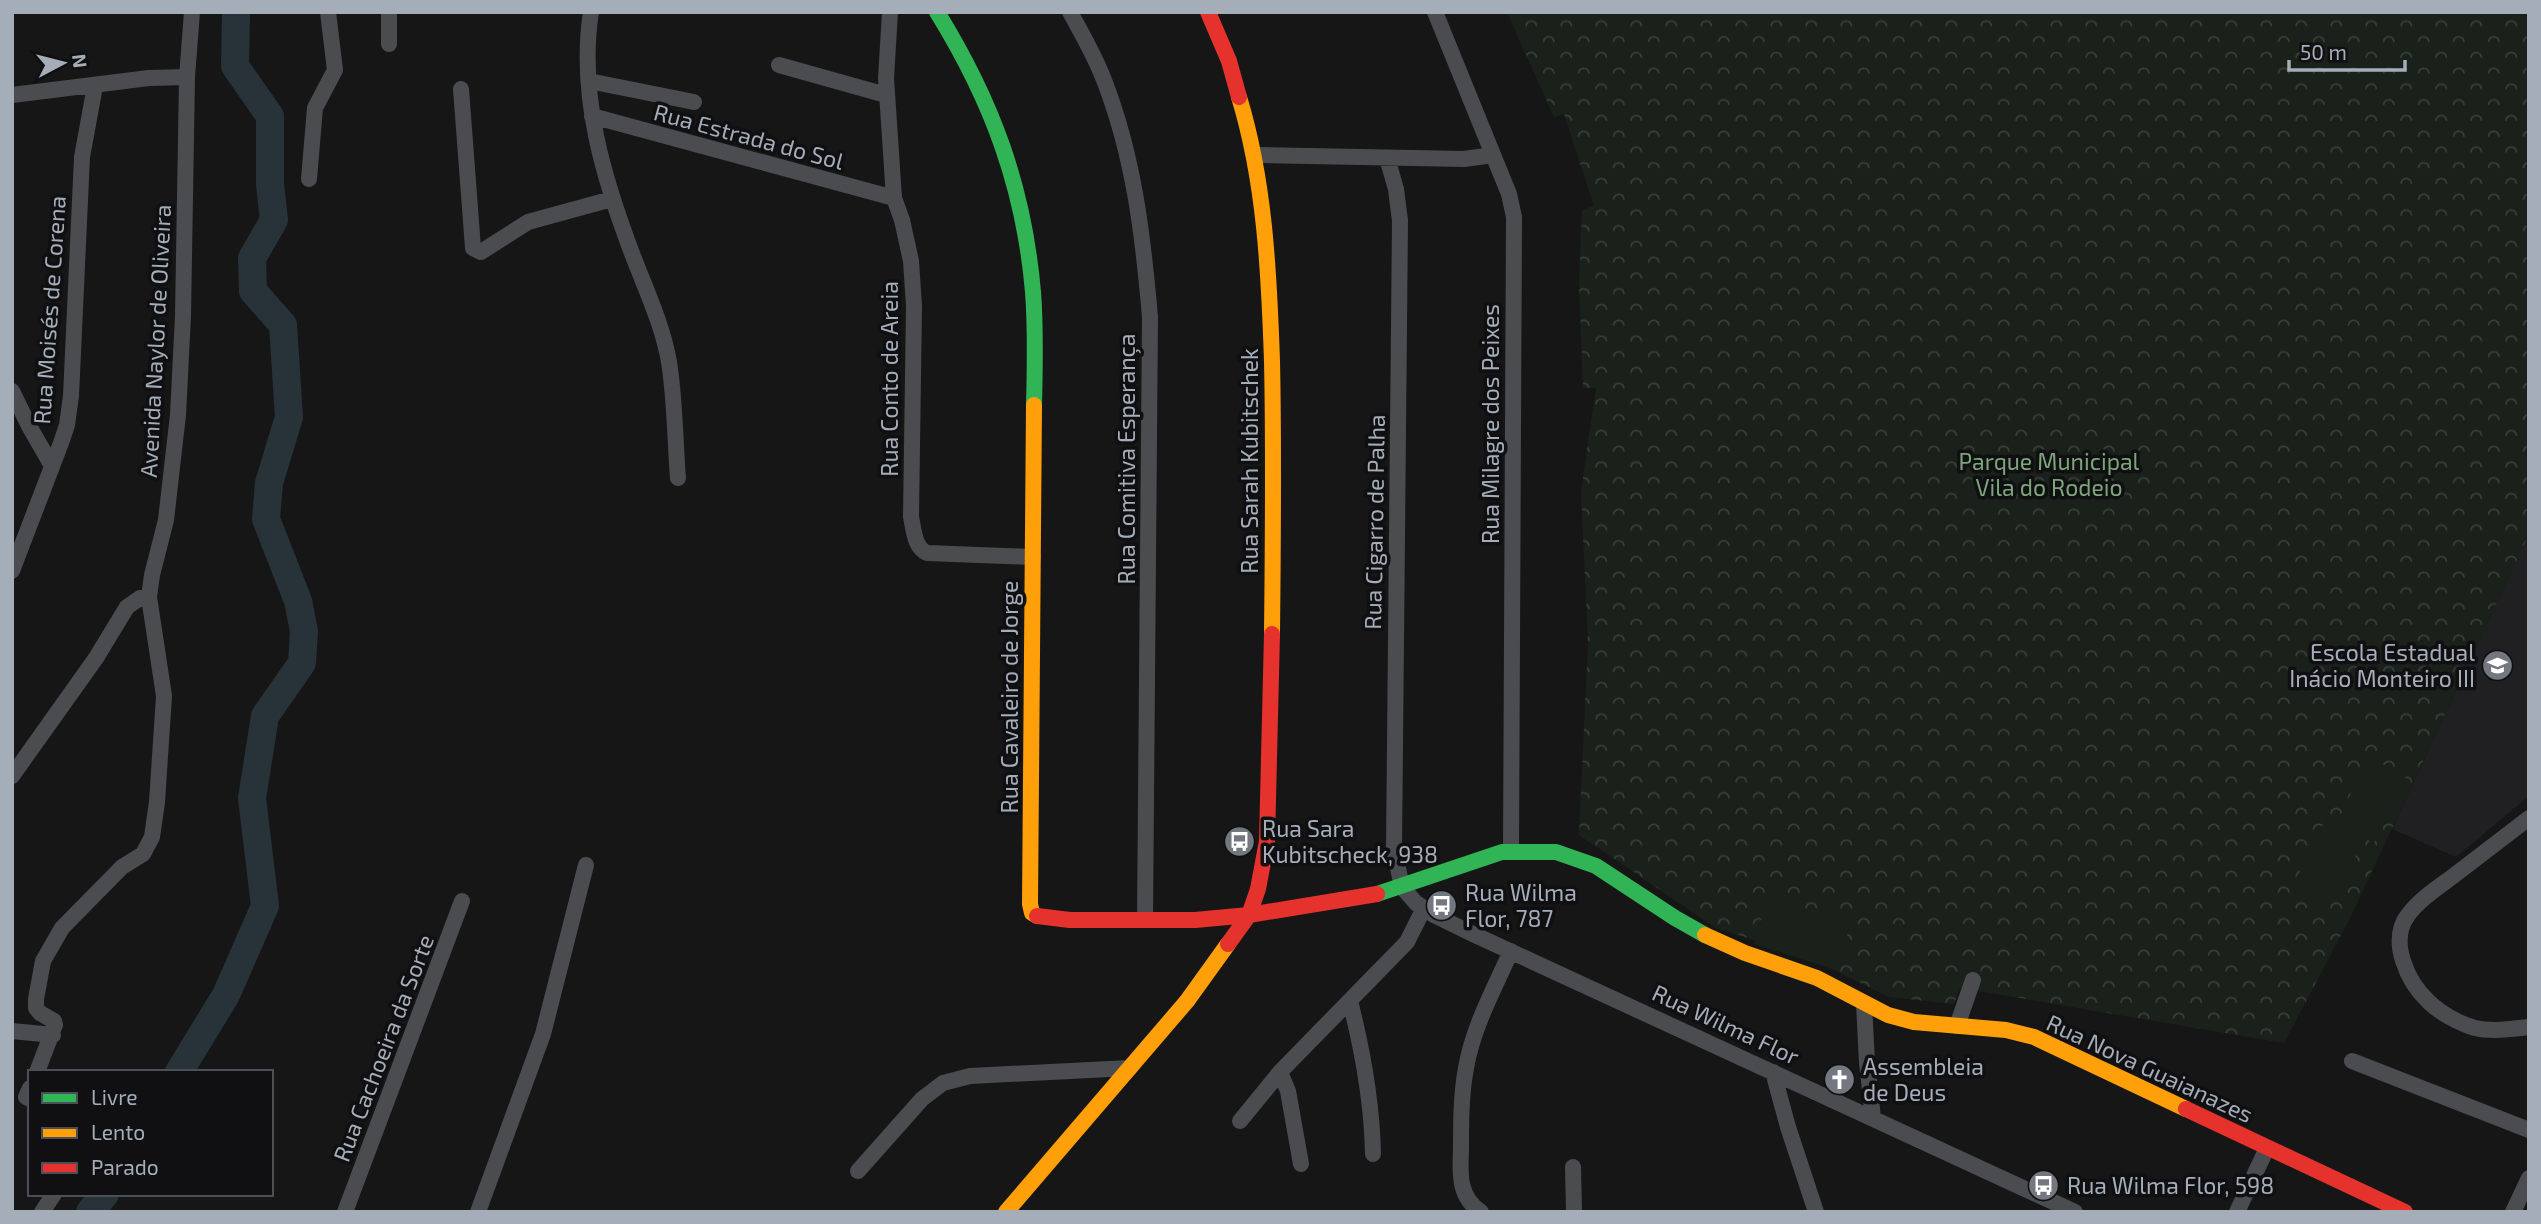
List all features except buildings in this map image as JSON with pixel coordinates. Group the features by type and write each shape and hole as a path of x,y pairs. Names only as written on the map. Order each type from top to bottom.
{"street":[{"name":"Avenida Naylor de Oliveira","path":"53,1035 54,1021 36,1009 43,961 50,946 62,928 122,867 144,854 152,837 163,737 164,696 149,597 166,520 178,415 183,316 187,77 192,12"},
{"path":"309,179 315,108 335,70 328,12"},
{"path":"389,12 389,44"},
{"path":"591,12 588,50 592,116 612,199 669,361 678,478"},
{"name":"Rua Conto de Areia","path":"890,12 886,95 894,198 911,261 914,306 911,517 915,539 921,550 927,553 1033,557"},
{"name":"Rua Cavaleiro de Jorge","path":"937,12 961,51 991,110 1008,155 1024,214 1034,303 1032,913 1039,918 1050,919 1195,920 1249,915 1347,900 1402,887 1511,851"},
{"name":"Rua Comitiva Esperança","path":"1070,12 1104,78 1134,179 1142,229 1150,317 1145,919"},
{"name":"Rua Sarah Kubitschek","path":"1006,1212 1187,1001 1249,915 1258,889 1267,841 1274,487 1272,320 1268,253 1256,155 1232,75 1208,12"},
{"name":"Rua Milagre dos Peixes","path":"1435,12 1513,207 1511,851"},
{"path":"779,65 886,95"},
{"path":"12,95 149,78 187,77"},
{"path":"589,80 694,102"},
{"name":"Rua Moisés de Corena","path":"12,571 67,425 71,396 81,169 95,86"},
{"path":"461,89 473,248 481,252 528,222 612,199"},
{"name":"Rua Estrada do Sol","path":"592,116 894,198"},
{"path":"1256,155 1464,159 1493,155"},
{"name":"Rua Cigarro de Palha","path":"1387,158 1396,188 1400,221 1394,849 1402,887"},
{"path":"12,391 52,466"},
{"path":"12,776 96,658 127,607 140,598 149,597"},
{"path":"2529,818 2408,914 2401,926 2400,936 2406,969 2418,990 2430,1003 2456,1020 2476,1028 2493,1030 2529,1027"},
{"name":"Rua Nova Guaianazes","path":"1511,851 1556,852 1596,866 1707,936 1745,953 1818,978 1888,1016 1902,1020 2006,1030 2034,1037 2405,1212"},
{"path":"478,1212 543,1034 586,865"},
{"name":"Rua Wilma Flor","path":"1402,887 1424,908 1511,951 2075,1212"},
{"name":"Rua Cachoeira da Sorte","path":"345,1212 462,901"},
{"path":"1240,1121 1280,1072 1406,942 1424,908"},
{"path":"1481,1212 1468,1201 1462,1187 1461,1101 1466,1064 1481,1017 1511,951"},
{"path":"1957,1026 1973,980"},
{"path":"1350,1002 1372,1114 1373,1154"},
{"path":"1864,1003 1873,1118"},
{"path":"12,1031 53,1035 38,1070"},
{"path":"2352,1061 2529,1130"},
{"path":"858,1171 922,1099 943,1083 970,1076 1130,1068"},
{"path":"1280,1072 1291,1104 1301,1164"},
{"path":"1773,1072 1816,1212"},
{"path":"2237,1212 2267,1148"},
{"path":"1573,1167 1574,1212"},
{"path":"2513,1212 2529,1178"},
{"path":"42,1212 53,1196"}],"shaded area":[{"name":"Escola Estadual Inácio Monteiro III","path":"2529,534 2529,796 2456,857 2392,829"}],"green space":[{"name":"Parque Municipal Vila do Rodeio","path":"1507,12 2529,12 2529,534 2351,916 2284,1043 1960,988 1954,1004 1889,997 1808,957 1716,928 1579,835 1588,643 1581,491 1596,388 1583,388 1579,284 1582,210 1594,206 1564,114 1554,117"},
{"path":"2368,757 2406,776 2374,843 2364,838 2333,903 2294,885 2325,820 2336,825"},
{"path":"1768,899 1850,924 1836,970 1754,944"}],"waterway":[{"path":"180,1070 226,995 265,906 252,798 265,716 302,663 304,631 298,601 266,519 269,483 289,417 283,325 253,291 252,258 274,220 270,184 270,116 235,66 236,12"},
{"path":"90,1212 103,1196"}],"traffic: fast":[{"path":"937,12 957,45 989,112 1002,146 1022,216 1033,292 1034,405"},
{"path":"1377,894 1502,852 1556,852 1596,866 1705,935"}],"traffic: slow":[{"path":"1239,97 1255,162 1269,295 1273,429 1272,634"},
{"path":"1034,405 1030,904 1032,913 1037,916"},
{"path":"1705,935 1745,953 1817,978 1888,1015 1914,1022 2006,1030 2034,1037 2186,1109"},
{"path":"1006,1212 1187,1001 1228,944"}],"traffic: jam":[{"path":"1208,12 1229,61 1239,97"},
{"path":"1228,944 1249,915 1258,889 1267,841 1272,634"},
{"path":"1037,916 1070,920 1195,920 1249,915 1377,894"},
{"path":"2186,1109 2405,1212"}],"place":[{"name":"Escola Estadual Inácio Monteiro III","path":"2498,665"},
{"name":"Rua Sara Kubitscheck, 938","path":"1239,841"},
{"name":"Rua Wilma Flor, 787","path":"1442,905"},
{"name":"Assembleia de Deus","path":"1840,1079"},
{"name":"Rua Wilma Flor, 598","path":"2044,1185"}]}
